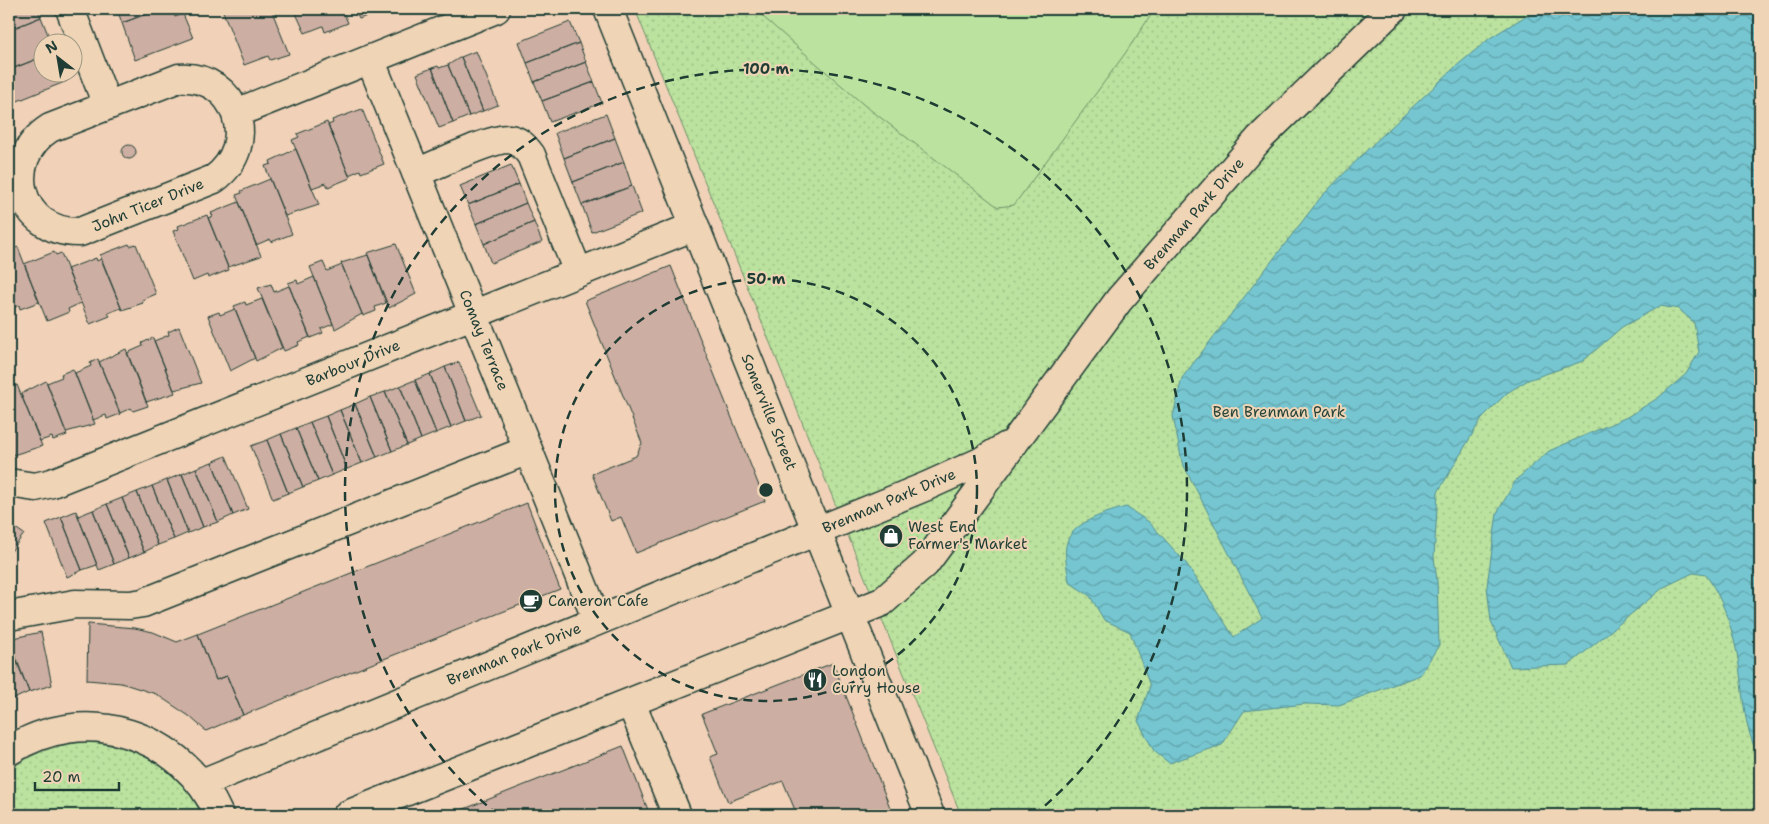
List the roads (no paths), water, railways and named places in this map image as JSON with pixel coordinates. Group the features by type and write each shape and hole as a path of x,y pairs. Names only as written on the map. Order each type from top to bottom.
{"street":[{"path":"70,9 107,105"},
{"path":"236,113 496,9"},
{"name":"Somerville Street","path":"608,9 930,815"},
{"name":"Brenman Park Drive","path":"347,815 882,602 925,564 1119,300 1260,138 1393,9"},
{"name":"Comay Terrace","path":"370,59 598,620"},
{"name":"John Ticer Drive","path":"179,78 192,78 213,86 230,102 236,113 239,127 237,151 232,162 223,172 214,179 86,230 68,232 49,226 16,200 22,161 33,141 50,128 107,105 179,78"},
{"path":"416,173 494,141 511,139 518,142 531,155 578,272"},
{"name":"Barbour Drive","path":"9,483 35,487 52,483 695,226"},
{"name":"Brenman Park Drive","path":"202,784 598,620 817,532 980,462 1018,439"},
{"path":"9,616 75,604 130,606 143,603 528,450"},
{"path":"631,703 677,815"},
{"path":"9,751 29,740 60,730 92,727 111,729 151,742 164,749 190,770 202,784 220,815"}],"water":[{"path":"1556,9 1760,9 1760,757 1754,746 1746,720 1737,653 1732,632 1722,603 1706,575 1693,573 1664,587 1569,665 1511,667 1491,622 1487,586 1497,513 1516,480 1549,451 1627,417 1658,398 1686,374 1699,352 1694,323 1679,309 1660,306 1622,327 1583,361 1528,380 1507,393 1482,418 1438,492 1434,557 1437,581 1439,645 1420,675 1339,705 1305,704 1244,711 1222,745 1169,763 1154,751 1138,721 1150,686 1130,632 1104,620 1090,596 1069,582 1066,557 1067,542 1077,528 1092,518 1126,507 1149,522 1186,563 1234,637 1262,618 1182,462 1173,416 1182,378 1321,197 1370,147 1454,68 1490,38 1524,17"}],"place":[{"name":"West End Farmer's Market","path":"891,536"},
{"name":"Cameron Cafe","path":"531,601"},
{"name":"London Curry House","path":"815,680"}],"park label":[{"name":"Ben Brenman Park","path":"1279,412"}]}
